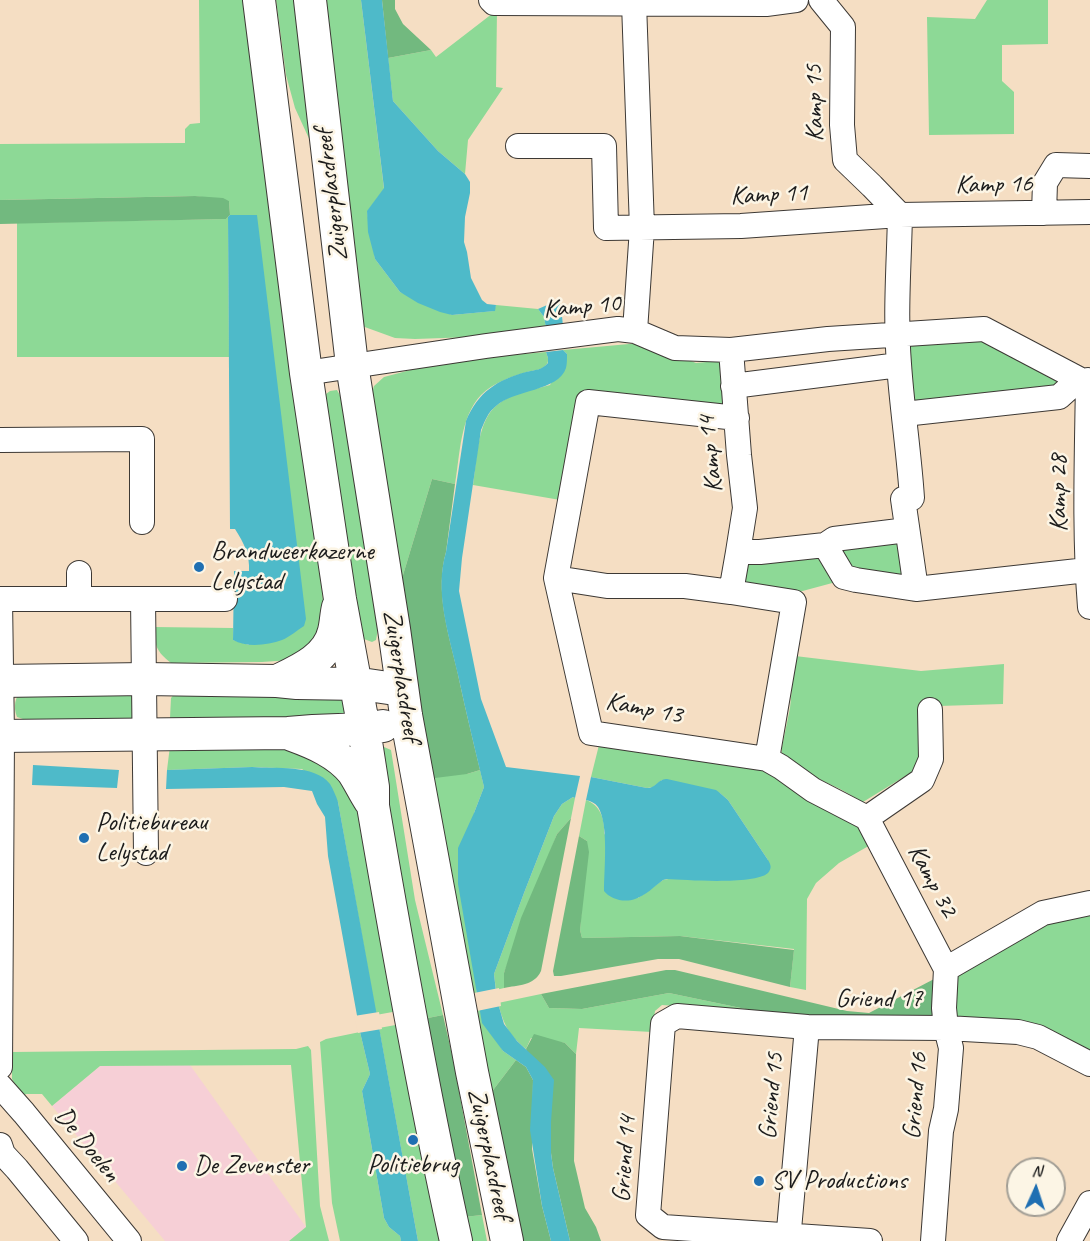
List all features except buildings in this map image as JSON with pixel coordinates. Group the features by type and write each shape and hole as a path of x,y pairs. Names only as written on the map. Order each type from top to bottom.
{"main road":[{"name":"Zuigerplasdreef","path":"259,0 306,373 340,599 364,729 373,806 407,1005 456,1241"},
{"name":"Zuigerplasdreef","path":"309,0 352,365 404,702 470,1064 507,1241"},
{"path":"276,681 316,660 330,643 340,599"},
{"path":"1,681 145,679 355,684 404,702 381,727 364,729 288,733 1,736"},
{"path":"288,733 322,747 352,771 373,806"}],"street":[{"path":"491,0 494,3 597,1 766,4 796,0"},
{"name":"Kamp 15","path":"821,0 843,27 842,125 845,160 900,215"},
{"path":"634,3 642,228 635,331"},
{"name":"Kamp 11","path":"518,146 604,146 606,228 741,226 900,215"},
{"path":"1044,213 1045,183 1056,165 1090,166"},
{"name":"Kamp 16","path":"900,215 1090,212"},
{"path":"900,215 897,334 912,498 903,499 916,589"},
{"name":"Kamp 10","path":"306,373 618,329 635,331 675,348 731,350 828,339 984,329 1087,397"},
{"name":"Kamp 14","path":"731,350 745,508 731,591"},
{"path":"733,387 899,365"},
{"path":"904,414 1059,397 1087,397"},
{"name":"Kamp 28","path":"1087,397 1087,570 1090,607"},
{"name":"Kamp 13","path":"737,418 588,402 556,578 591,734 767,759 813,790 867,818"},
{"path":"0,440 142,439 142,522"},
{"path":"738,552 825,545 834,539 907,530"},
{"path":"825,545 844,577 916,589 1087,570"},
{"path":"78,573 79,599"},
{"path":"556,578 607,586 685,586 794,602 767,759"},
{"path":"0,1067 0,599 225,599"},
{"path":"143,599 146,853"},
{"path":"867,818 922,780 931,759 930,710"},
{"name":"Kamp 32","path":"867,818 946,969"},
{"path":"946,1028 944,1008 946,969 1043,913 1090,903"},
{"name":"Griend 17","path":"663,1024 676,1016 807,1027 946,1028 1018,1032 1038,1037 1090,1064"},
{"name":"Griend 14","path":"663,1024 648,1215 663,1227 788,1239 870,1241"},
{"name":"Griend 15","path":"788,1239 807,1027"},
{"name":"Griend 16","path":"933,1241 941,1131 946,1109 951,1048 946,1028"},
{"name":"De Doelen","path":"0,1086 129,1241"},
{"path":"0,1145 3,1154 76,1241"},
{"path":"1069,1241 1090,1203"}],"shaded area":[{"name":"De Zevenster","path":"190,1065 306,1227 289,1241 165,1241 52,1106 100,1066"}],"green space":[{"path":"199,0 249,0 325,616 324,633 291,660 171,663 159,651 154,634 154,627 233,628 233,640 249,645 257,215 230,215 229,201 195,196 0,200 0,144 185,143 185,129 190,124 200,123"},
{"path":"276,0 295,0 311,143 295,108 286,75"},
{"path":"324,0 361,0 384,189 367,212 375,259 400,292 452,315 494,311 496,305 538,309 544,317 546,328 472,337 415,339 395,338 362,326"},
{"path":"382,0 395,0 395,9 403,24 431,50 388,58"},
{"path":"987,0 1048,0 1048,44 1002,45 1002,81 1014,92 1014,134 929,135 927,17 975,19"},
{"path":"497,10 496,87 503,88 468,140 465,174 438,151 393,101 388,58 431,50 436,57"},
{"path":"195,196 223,198 229,201 230,215 226,219 0,224 0,200"},
{"path":"228,217 229,357 17,357 17,223 226,219"},
{"path":"974,338 1014,354 1061,384 912,404 909,342"},
{"path":"640,343 696,363 728,360 725,410 585,390 566,501 473,485 477,453 485,421 497,405 515,395 550,385 567,354 563,350"},
{"path":"546,352 548,362 543,368 496,384 481,395 474,404 462,437 455,484 432,479 397,595 371,396 374,386 384,377 418,368 489,357"},
{"path":"337,390 343,401 378,629 376,640 372,642 364,639 360,633 327,415 326,394"},
{"path":"432,479 455,484 443,567 442,596 480,770 435,778 426,773 397,595"},
{"path":"905,532 910,577 852,575 838,543"},
{"path":"819,553 836,582 784,596 741,583 741,566 758,560"},
{"path":"795,656 921,671 1004,664 1003,704 939,706 920,767 863,802 781,761 790,708"},
{"path":"130,687 140,701 134,720 26,720 17,717 15,709 15,702 22,688"},
{"path":"353,690 358,723 175,723 170,718 171,698 176,692"},
{"path":"600,741 756,767 794,783 857,820 872,844 839,863 816,883 807,899 806,990 790,987 794,949 680,936 582,938 580,930 587,841 579,836 586,800 595,805 601,813 604,833 638,898 663,880 768,860 728,800 720,793 662,780 653,787 647,788 591,777"},
{"path":"298,745 314,750 359,802 398,1011 376,1015 338,802 302,769 252,767 167,770 170,746"},
{"path":"384,747 391,750 415,900 443,1015 423,1019 377,749"},
{"path":"480,770 484,787 474,813 477,994 465,997 426,773 467,774"},
{"path":"575,798 571,818 557,834 504,973 504,988 496,990 494,974 554,816 562,804"},
{"path":"571,818 541,971 530,982 504,988 504,973 521,918 557,834"},
{"path":"579,836 587,841 589,852 580,930 582,938 680,936 794,950 790,987 679,959 658,959 554,976 553,971"},
{"path":"1090,906 1090,1057 1031,1023 948,1018 950,975 1062,911"},
{"path":"675,970 847,1011 869,1013 936,978 936,1022 760,1012 669,993 582,1009 549,1008 541,994"},
{"path":"669,993 760,1012 662,1005 655,1011 652,1032 579,1028 576,1054 565,1043 531,1038 526,1049 508,1029 498,1003 541,994 549,1008 582,1009"},
{"path":"479,1007 503,1051 516,1060 484,1102 467,1009"},
{"path":"443,1015 482,1215 464,1217 423,1019"},
{"path":"401,1024 444,1241 418,1241 379,1028"},
{"path":"360,1032 370,1074 362,1091 384,1218 389,1227 400,1236 401,1241 340,1241 332,1203 320,1042"},
{"path":"534,1034 565,1043 576,1054 574,1161 585,1208 601,1241 570,1241 553,1168 551,1122 526,1049"},
{"path":"308,1046 311,1050 320,1206 329,1241 289,1241 306,1227 291,1065 100,1066 52,1106 42,1094 26,1094 22,1098 12,1079 12,1052 296,1049"},
{"path":"516,1060 526,1067 533,1080 532,1149 551,1241 511,1241 484,1102"},
{"path":"482,1215 487,1241 469,1241 464,1217"}],"water":[{"path":"361,0 382,0 393,101 438,151 465,174 470,182 464,242 471,278 482,300 487,304 496,305 495,311 452,315 418,303 400,292 375,259 368,232 367,211 384,188"},
{"path":"230,215 257,215 306,619 304,626 285,639 258,645 233,640 234,571 249,571 249,565 241,539 235,529 230,529 228,217"},
{"path":"554,302 561,306 563,326 546,328 544,317 538,309"},
{"path":"563,350 567,354 567,361 562,376 545,386 513,397 496,406 487,417 481,430 459,591 481,699 506,767 580,776 575,798 562,804 554,816 494,974 497,1000 504,1024 517,1041 545,1067 554,1080 551,1153 570,1241 551,1241 542,1206 530,1130 533,1080 526,1067 503,1051 482,1023 458,884 458,848 484,787 447,629 442,582 466,421 471,411 476,402 497,383 541,368 548,363 546,352"},
{"path":"33,765 119,770 117,788 32,785"},
{"path":"252,767 305,770 315,773 330,784 337,800 418,1241 401,1241 400,1236 389,1227 384,1218 362,1091 370,1074 360,1032 328,856 325,817 312,791 284,787 166,789 167,770"},
{"path":"591,777 647,788 667,779 716,790 728,800 768,860 771,867 768,873 761,877 735,880 667,879 635,899 618,900 610,896 604,891 604,824 596,804 586,800"}],"pier":[{"path":"499,988 501,1006 477,1011 474,993"},
{"path":"379,1012 382,1029 358,1033 354,1016"}],"place":[{"name":"Brandweerkazerne Lelystad","path":"199,567"},
{"name":"Politiebureau Lelystad","path":"84,838"},
{"name":"Politiebrug","path":"413,1140"},
{"name":"De Zevenster","path":"182,1166"},
{"name":"SV Productions","path":"759,1181"}]}
